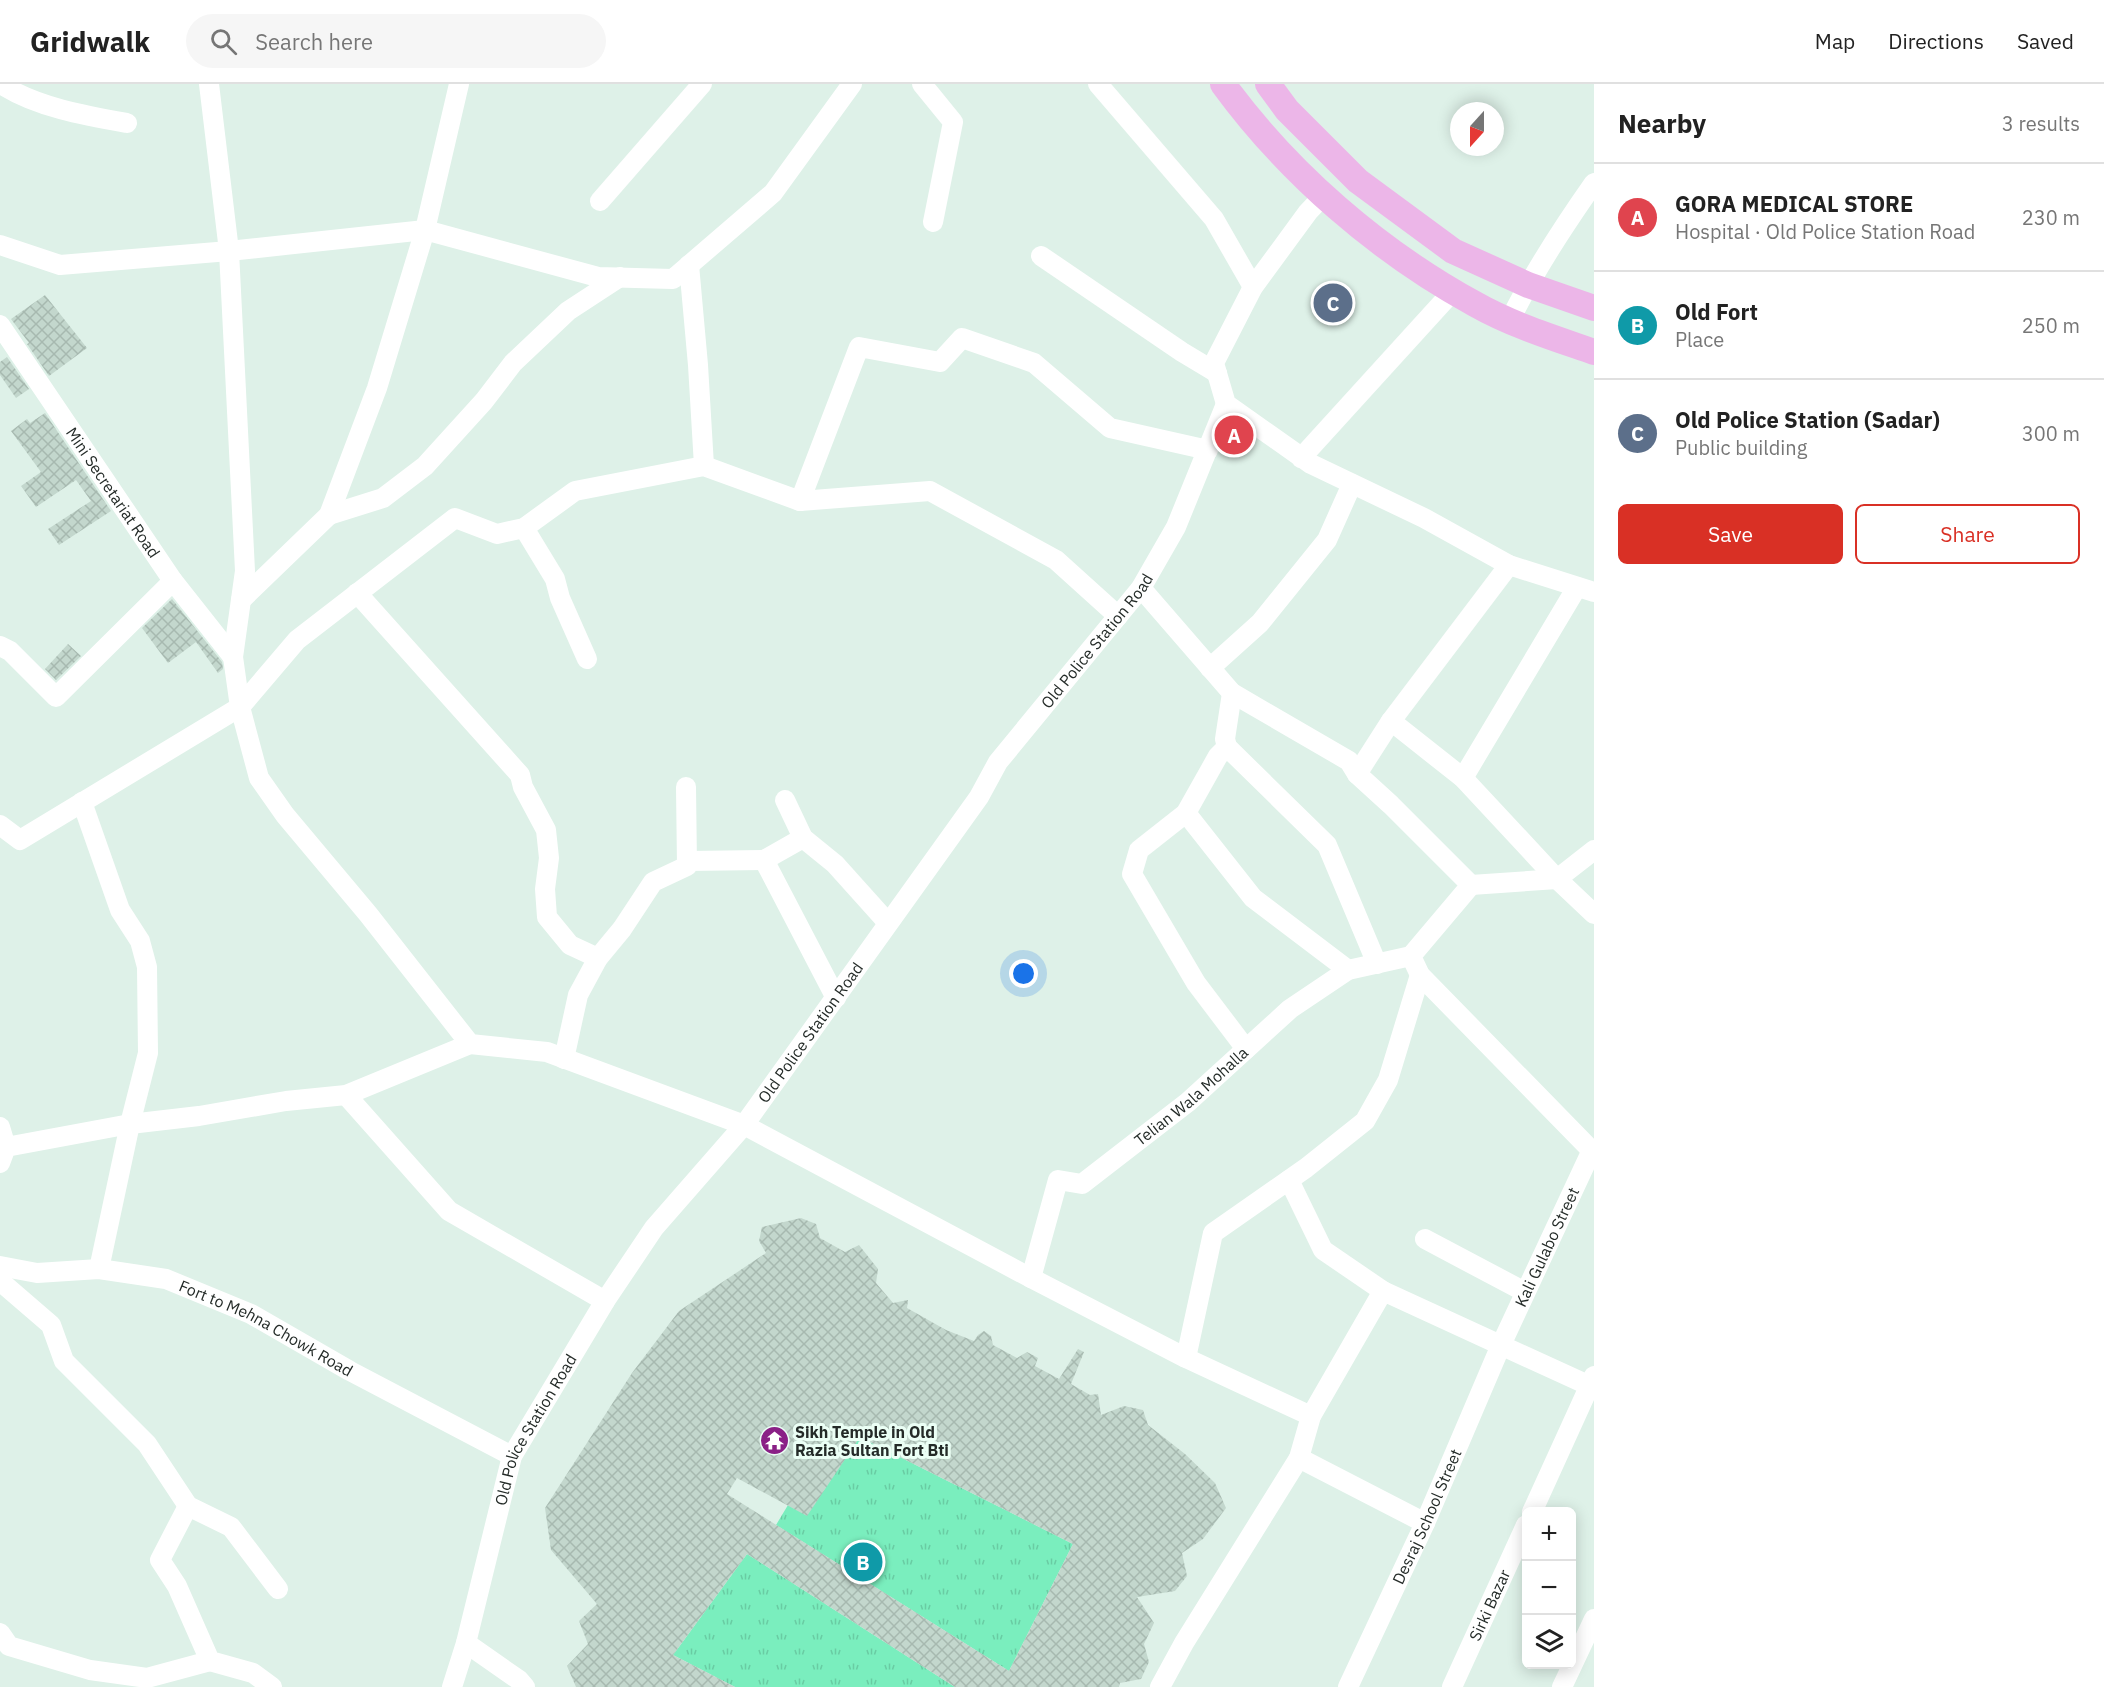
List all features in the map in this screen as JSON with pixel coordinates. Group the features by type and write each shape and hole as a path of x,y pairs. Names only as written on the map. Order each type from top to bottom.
{"main road":[{"path":"1223,84 1248,118 1324,195 1413,267 1477,305 1540,333 1594,352"},
{"path":"1268,84 1287,110 1358,181 1453,251 1528,285 1594,308"}],"street":[{"path":"2,84 16,94 88,116 127,123"},
{"path":"209,84 229,250 245,571 233,657 240,707 259,778 285,815 470,1044"},
{"path":"241,600 329,515 377,388 425,230 459,84"},
{"path":"600,201 702,84"},
{"path":"0,245 60,265 425,230 598,277 673,279 772,193 852,84"},
{"path":"922,84 952,122 933,222"},
{"path":"1098,84 1214,219 1253,287"},
{"path":"1510,320 1562,228 1594,183"},
{"path":"1324,195 1308,212 1253,287 1214,363 1226,404 1311,465 1424,518 1509,565 1585,589 1463,778"},
{"path":"1041,256 1182,352 1217,373"},
{"path":"689,265 704,466"},
{"path":"329,515 383,498 425,466 484,401 513,363 568,311 620,277"},
{"path":"1301,458 1453,291"},
{"name":"Mini Secretariat Road","path":"0,325 8,353 173,580 233,657"},
{"path":"800,501 859,347 940,362 962,338 1034,363 1110,428 1208,450"},
{"name":"Old Police Station Road","path":"452,1687 466,1643 512,1456 605,1301 654,1228 744,1125 979,797 998,762 1141,588 1176,527 1226,404"},
{"path":"0,826 20,840 240,707 297,640 455,518 496,534 524,528 575,491 704,466 800,501 930,491 1056,560 1118,616"},
{"path":"1210,668 1260,623 1327,540 1352,484"},
{"path":"524,528 555,579 560,598 587,658"},
{"path":"1357,774 1391,721 1509,565"},
{"path":"0,646 10,651 56,697 173,580"},
{"path":"1141,588 1232,693 1349,761 1357,774 1391,804 1471,885"},
{"path":"357,594 520,775 523,787 546,830 549,858 545,889 547,917 570,945 598,958"},
{"path":"1232,693 1225,739 1227,747 1327,845 1377,964"},
{"path":"1391,721 1463,778 1557,879 1594,915"},
{"path":"1227,747 1218,756 1186,813 1139,850 1132,874 1196,983 1246,1049"},
{"path":"564,1059 578,995 598,958 622,929 652,882 687,866 686,788"},
{"path":"785,800 803,838 835,864 888,923"},
{"path":"82,802 120,910 140,941 147,967 148,1053 129,1125 99,1269"},
{"path":"1186,813 1252,898 1348,970"},
{"path":"687,861 764,860 803,838"},
{"path":"1593,1151 1420,975 1411,956 1471,885 1557,879 1594,850"},
{"path":"764,860 836,998"},
{"name":"Telian Wala Mohalla","path":"1031,1278 1058,1180 1082,1184 1188,1102 1290,1009 1348,970 1411,956"},
{"path":"1186,1358 1213,1233 1289,1180 1365,1120 1388,1080 1420,975"},
{"path":"0,1127 3,1155 129,1125 286,1101 346,1095 470,1044 547,1052 744,1125 1186,1358 1311,1416"},
{"path":"346,1095 448,1211 605,1301"},
{"name":"Kali Gulabo Street","path":"1501,1345 1593,1151"},
{"path":"1289,1180 1323,1250 1383,1291 1501,1345 1592,1381 1535,1507"},
{"path":"1425,1239 1525,1293"},
{"name":"Fort to Mehna Chowk Road","path":"0,1266 37,1273 99,1269 166,1279 250,1314 350,1371 512,1456"},
{"path":"0,1281 51,1325 64,1361 147,1444 188,1506 231,1527 278,1589"},
{"path":"1160,1687 1184,1643 1299,1458 1311,1416 1383,1291"},
{"name":"Desraj School Street","path":"1348,1687 1425,1523 1501,1345"},
{"path":"1299,1458 1425,1523"},
{"path":"188,1506 160,1560 177,1586 210,1661"},
{"name":"Sirki Bazar","path":"1452,1687 1522,1536"},
{"path":"1562,1687 1594,1619"},
{"path":"0,1633 9,1646 90,1670 147,1678 210,1661 253,1673 272,1687"},
{"path":"466,1643 519,1680 525,1687"}],"green space":[{"path":"860,1437 1073,1544 1009,1671 776,1525 788,1505"},
{"path":"747,1554 955,1687 735,1687 673,1655"}],"building":[{"path":"45,295 87,348 49,376 11,319"},
{"path":"7,357 29,389 16,398 0,375 0,362"},
{"path":"45,413 111,511 59,545 48,529 91,501 76,480 36,507 21,486 41,472 11,431 27,419 30,423"},
{"path":"1231,423 1253,438 1250,441 1221,447"},
{"path":"172,599 222,662 223,669 218,673 196,642 168,663 142,628"},
{"path":"68,644 81,656 56,680 45,669"},
{"path":"801,1218 816,1224 820,1238 845,1252 859,1245 878,1269 876,1283 893,1303 908,1300 907,1308 946,1330 974,1341 984,1331 991,1336 993,1345 1017,1358 1027,1352 1038,1358 1035,1366 1059,1379 1078,1349 1084,1352 1071,1384 1090,1395 1098,1394 1101,1415 1124,1406 1143,1410 1148,1425 1185,1454 1215,1483 1226,1508 1203,1539 1182,1553 1187,1576 1175,1591 1137,1597 1154,1623 1144,1644 1149,1662 1141,1679 1120,1683 1119,1687 955,1687 747,1554 673,1655 735,1687 576,1687 567,1666 588,1644 579,1621 597,1604 551,1550 545,1508 632,1373 679,1311 766,1253 759,1241 762,1227","holes":["860,1437 1073,1544 1009,1671 727,1494 737,1478 807,1516"]}],"place":[{"name":"Old Police Station (Sadar)","path":"1333,303"},
{"name":"GORA MEDICAL STORE","path":"1234,435"},
{"name":"Sikh Temple in Old Razia Sultan Fort Bti","path":"774,1441"},
{"name":"Old Fort","path":"863,1562"}]}
